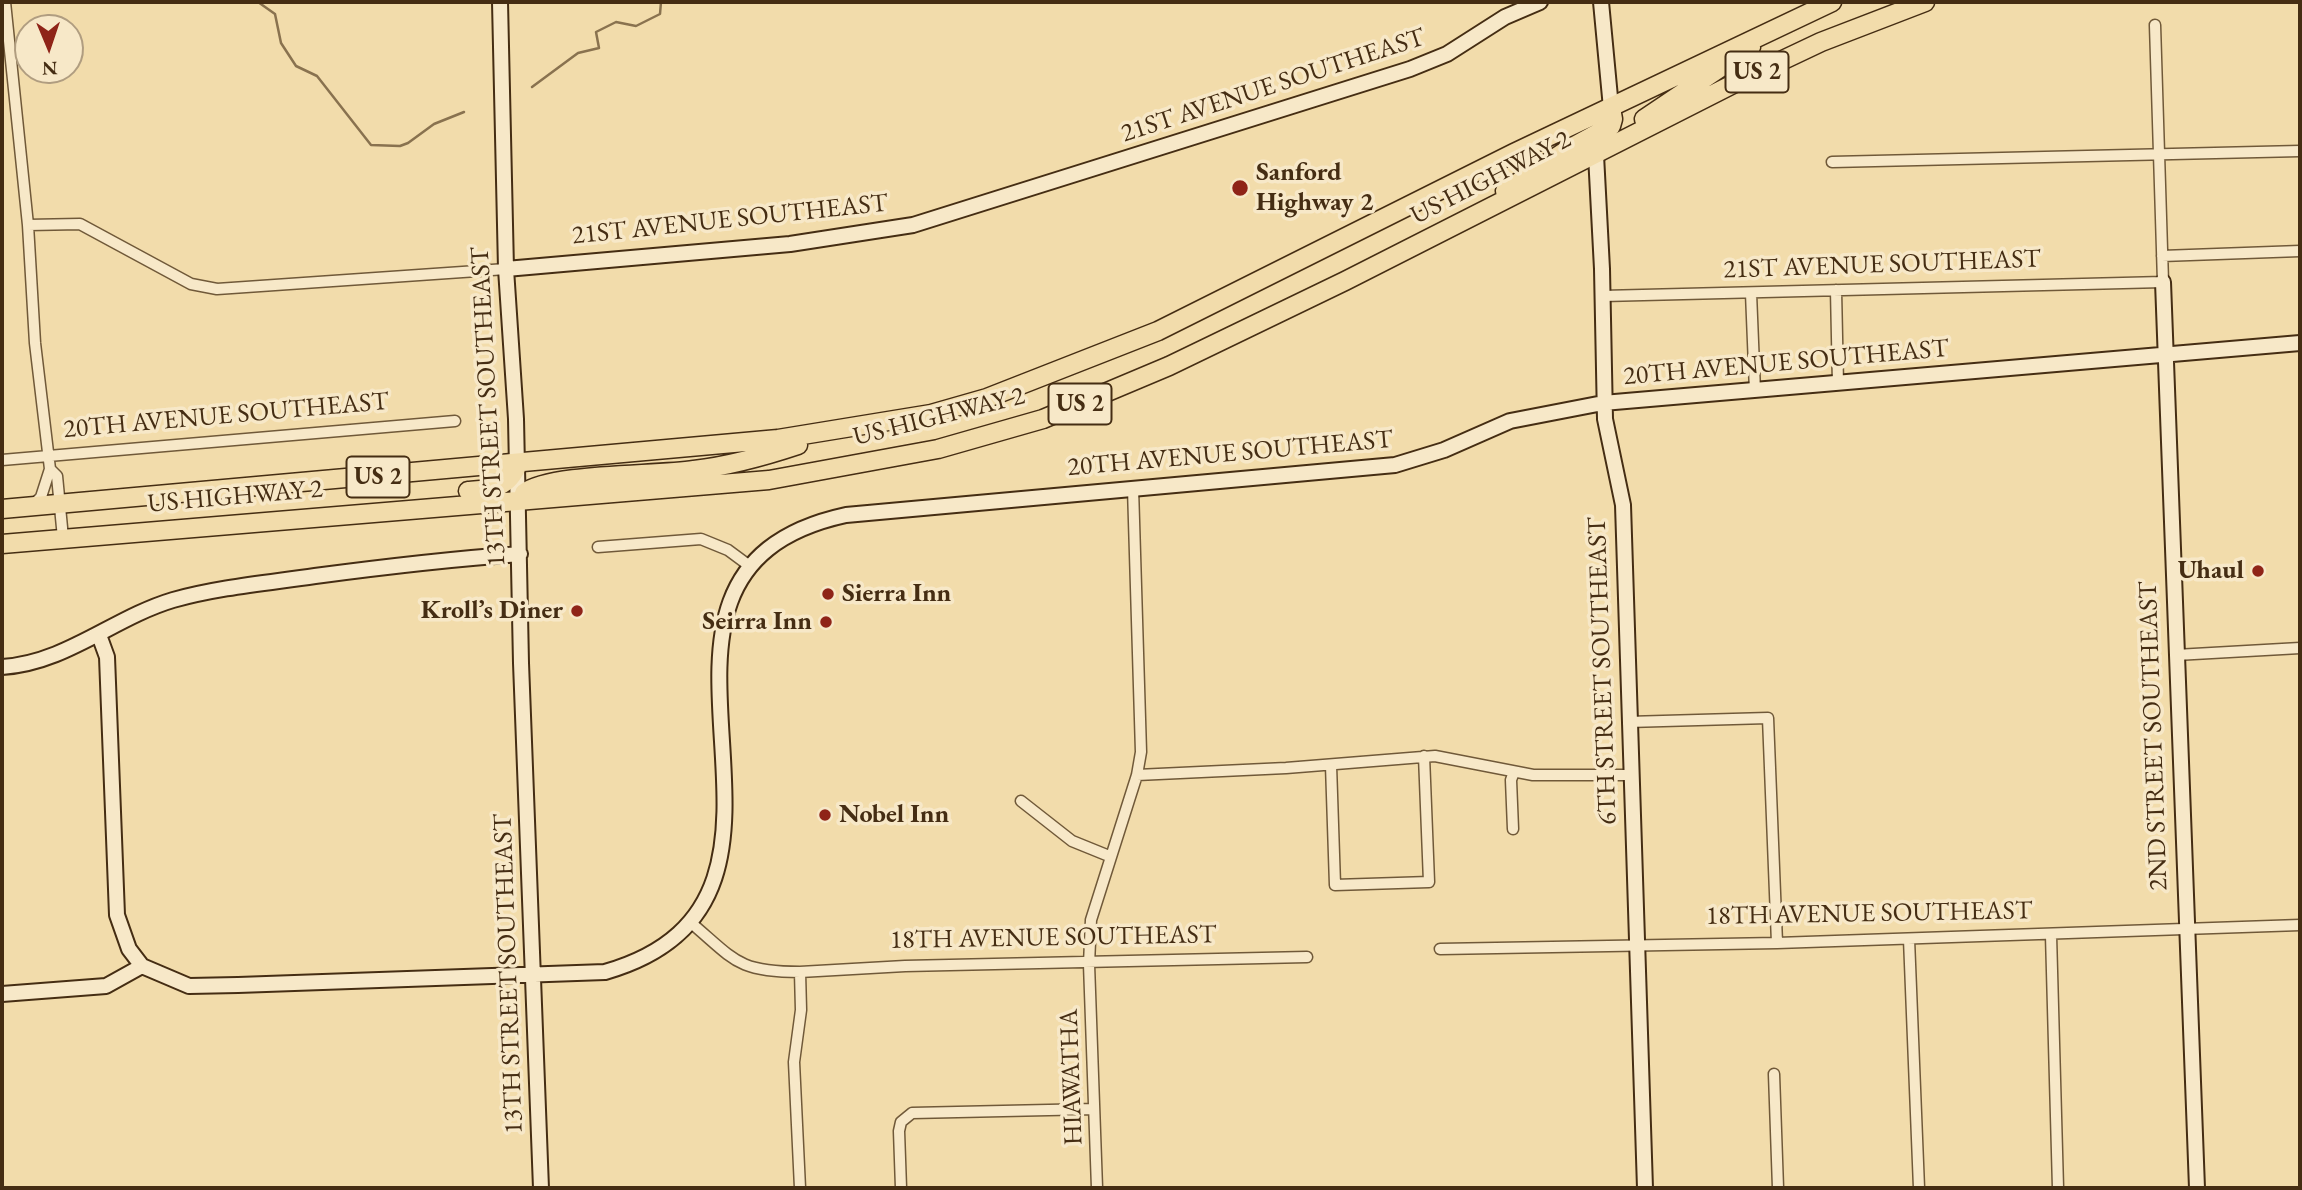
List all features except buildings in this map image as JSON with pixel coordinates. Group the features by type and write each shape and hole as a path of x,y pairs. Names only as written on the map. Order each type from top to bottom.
{"highway":[{"name":"US HIGHWAY 2","path":"2,509 699,447 848,429 931,414 987,398 1100,356 1783,22 1832,2"},
{"name":"US HIGHWAY 2","path":"2,544 769,480 938,449 1043,419 1231,337 1821,42 1925,2"},
{"path":"1595,155 1603,141 1669,104 1783,22"},
{"path":"1433,237 1567,150 1603,132 1611,126 1611,108"},
{"path":"519,500 526,491 564,482 722,465 848,429"},
{"path":"250,523 365,502 498,488 508,482 518,464"}],"street":[{"name":"13TH STREET SOUTHEAST","path":"500,2 506,269 518,464 541,1188"},
{"name":"21ST AVENUE SOUTHEAST","path":"28,225 80,224 191,284 217,289 506,269 790,243 913,225 1410,69 1447,54 1506,17 1540,2"},
{"path":"1601,2 1611,108"},
{"path":"6,4 28,225 35,344 50,469 41,497 30,507"},
{"path":"2155,25 2163,282"},
{"path":"1832,162 2300,151"},
{"name":"6TH STREET SOUTHEAST","path":"1595,155 1603,296 1604,403 1610,454 1617,471 1623,505 1629,775 1645,1188"},
{"path":"2162,256 2300,251"},
{"name":"21ST AVENUE SOUTHEAST","path":"1603,296 2163,282"},
{"name":"2ND STREET SOUTHEAST","path":"2163,282 2197,1188"},
{"path":"1836,290 1838,384"},
{"path":"1751,292 1755,391"},
{"name":"20TH AVENUE SOUTHEAST","path":"751,567 782,538 801,527 846,515 1395,466 1444,450 1510,421 1604,403 2300,343"},
{"name":"20TH AVENUE SOUTHEAST","path":"2,460 456,421"},
{"path":"50,469 57,476 63,538"},
{"name":"HIAWATHA","path":"1097,1188 1089,964 1091,920 1109,856 1137,775 1140,728 1133,488"},
{"path":"99,635 107,657 117,915 129,949 142,966 189,986 606,972 632,964 671,942 690,922 710,894 723,855 719,650 726,613 751,567 728,550 701,539 598,547"},
{"path":"2,667 21,666 54,656 99,635 123,620 170,601 219,588 383,566 520,554"},
{"path":"2175,655 2300,648"},
{"path":"1628,722 1768,718 1777,943"},
{"path":"1137,775 1331,765 1424,756 1449,757 1514,772 1560,777 1629,775"},
{"path":"1331,765 1335,885 1429,881 1424,756"},
{"path":"1513,830 1511,780 1514,772"},
{"path":"1021,802 1072,841 1109,856"},
{"name":"18TH AVENUE SOUTHEAST","path":"690,922 737,963 769,972 905,966 1089,964 1307,957"},
{"name":"18TH AVENUE SOUTHEAST","path":"1440,949 1637,943 1777,943 2300,925"},
{"path":"2051,935 2059,1188"},
{"path":"1909,939 1919,1188"},
{"path":"2,993 106,986 142,966"},
{"path":"800,972 801,1010 794,1062 800,1188"},
{"path":"1774,1074 1778,1188"},
{"path":"901,1188 899,1131 901,1122 912,1113 1094,1108"}],"waterway":[{"path":"258,2 275,14 281,43 296,66 317,76 371,145 400,146 434,124 464,112"},
{"path":"532,87 578,53 599,48 596,32 616,22 636,26 660,14 661,2"}],"place":[{"name":"Sanford Highway 2","path":"1240,188"},
{"name":"Uhaul","path":"2258,571"},
{"name":"Sierra Inn","path":"828,594"},
{"name":"Kroll’s Diner","path":"577,611"},
{"name":"Seirra Inn","path":"826,622"},
{"name":"Nobel Inn","path":"825,815"}]}
